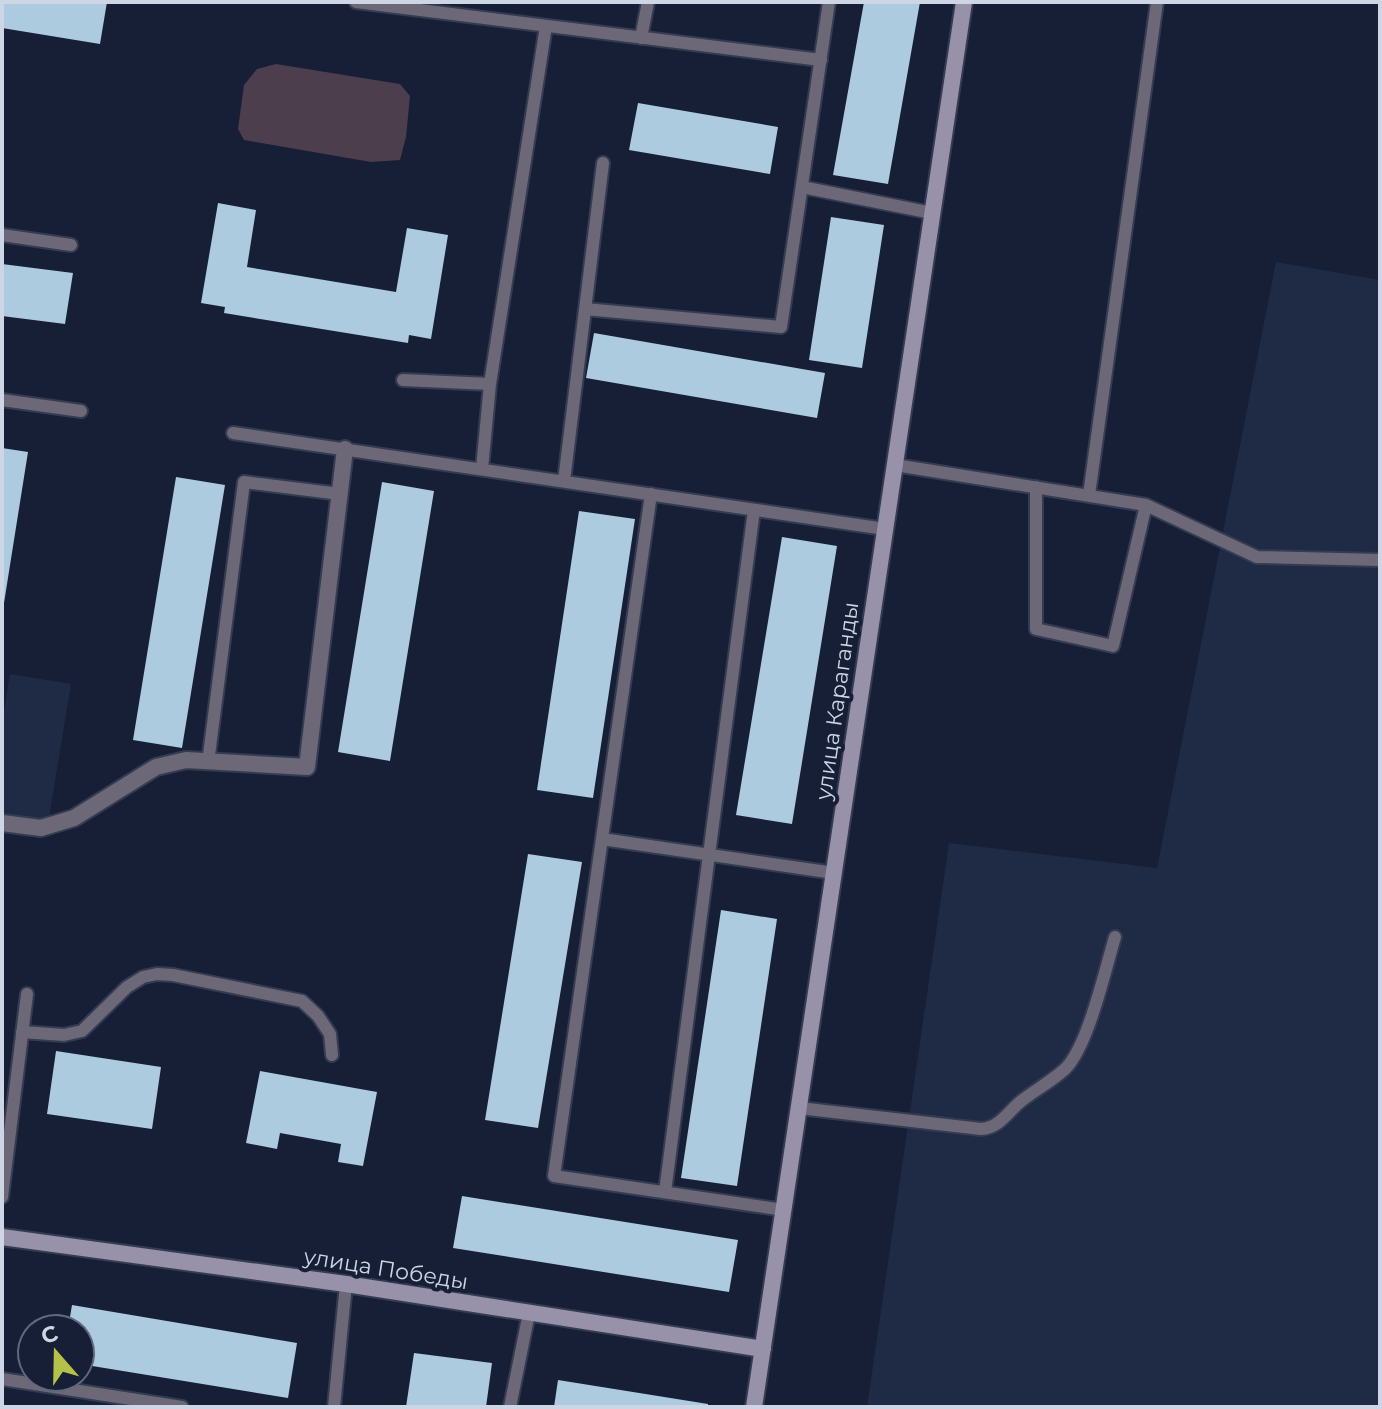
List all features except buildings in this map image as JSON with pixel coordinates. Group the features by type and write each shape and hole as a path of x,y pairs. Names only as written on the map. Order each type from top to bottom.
{"main road":[{"name":"улица Караганды","path":"754,1407 964,2"},
{"name":"улица Победы","path":"2,1237 346,1284 763,1349"}],"street":[{"path":"2,823 41,828 74,818 156,767 186,760 307,767 345,449"}],"lane":[{"path":"356,2 821,60"},
{"path":"641,38 648,2"},
{"path":"585,309 781,327 829,2"},
{"path":"1089,495 1157,2"},
{"path":"482,469 490,384 546,26"},
{"path":"564,481 603,163"},
{"path":"802,187 932,213"},
{"path":"2,235 71,245"},
{"path":"403,380 490,384"},
{"path":"2,400 81,411"},
{"path":"233,433 885,529"},
{"path":"895,465 1146,505 1257,557 1380,560"},
{"path":"208,763 244,482 340,494"},
{"path":"1036,487 1036,629 1113,646 1146,505"},
{"path":"651,494 554,1176 784,1210"},
{"path":"665,1192 754,510"},
{"path":"602,839 834,873"},
{"path":"799,1108 981,1129 998,1125 1004,1115 1066,1068 1081,1047 1115,937"},
{"path":"22,1032 64,1035 82,1031 127,987 143,977 173,975 302,1001 318,1016 330,1034 332,1055"},
{"path":"2,1197 27,994"},
{"path":"334,1407 346,1284"},
{"path":"510,1407 529,1313"},
{"path":"2,1379 182,1407"}],"shaded area":[{"path":"276,64 400,84 410,96 400,160 371,162 244,140 238,129 244,85 257,69"},
{"path":"1276,262 1380,280 1380,1407 867,1407 949,843 1157,868"},
{"path":"10,674 71,684 48,824 2,817 2,723"}]}
